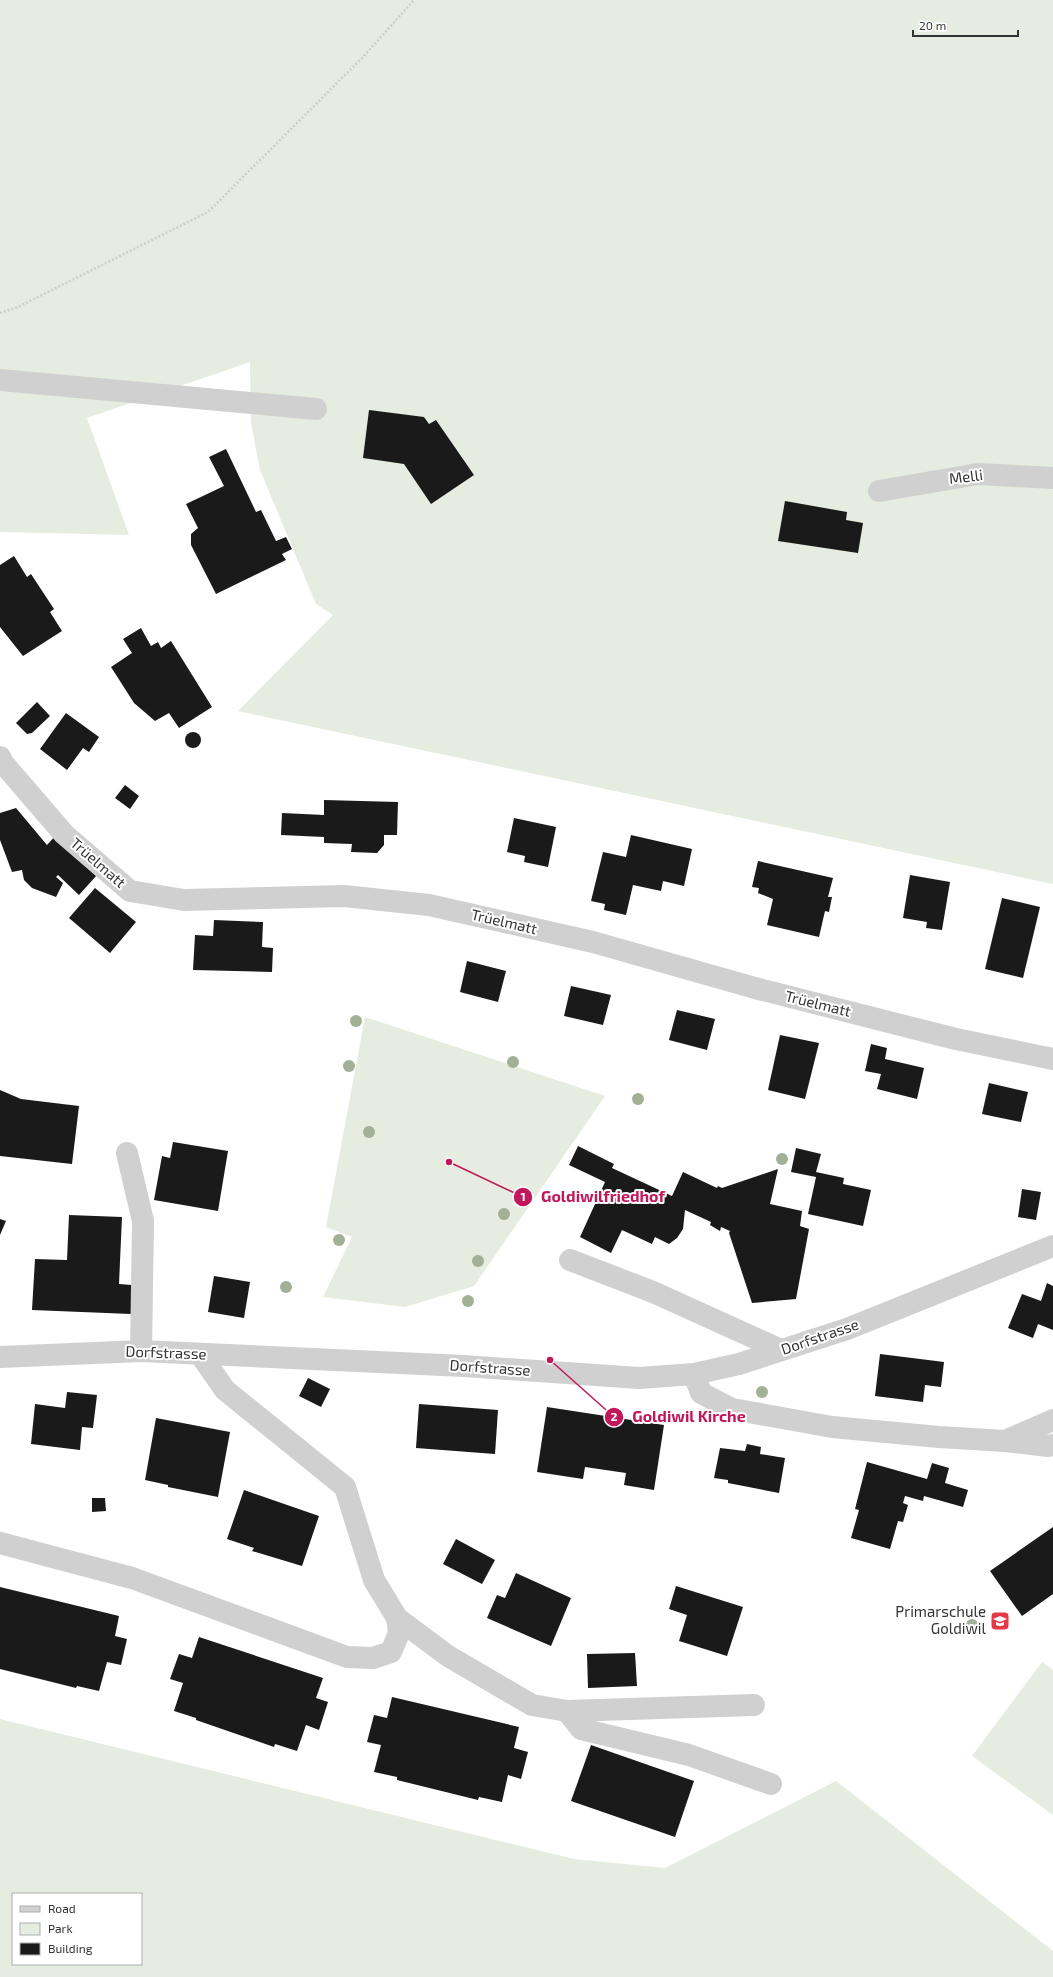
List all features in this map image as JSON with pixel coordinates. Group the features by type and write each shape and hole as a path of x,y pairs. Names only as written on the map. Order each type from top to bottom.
{"street":[{"path":"0,380 316,409"},
{"name":"Melli","path":"879,491 978,474 1053,478"},
{"name":"Trüelmatt","path":"0,757 3,763 64,834 130,891 184,900 344,896 429,905 593,942 755,988 956,1039 1053,1058"},
{"path":"127,1153 142,1221 141,1351"},
{"name":"Dorfstrasse","path":"0,1357 141,1351 464,1366 639,1378 694,1374 739,1364 847,1329 1053,1246"},
{"path":"570,1260 653,1292 781,1350"},
{"path":"0,1543 132,1578 347,1656 373,1658 390,1652 398,1633 396,1618 374,1580 345,1487 225,1390 200,1354"},
{"path":"694,1374 701,1393 732,1409 832,1427 1048,1446 1053,1445"},
{"path":"1005,1442 1053,1420"},
{"path":"396,1618 448,1656 532,1705 567,1711 754,1705"},
{"path":"567,1711 582,1729 689,1755 771,1784"}],"path":[{"path":"0,313 18,307 208,212 363,57 414,0"}],"green space":[{"path":"0,0 1053,0 1053,884 238,711 333,615 316,604 260,470 251,423 250,362 87,418 129,535 0,532"},
{"path":"365,1017 605,1096 474,1286 405,1307 323,1297 352,1237 326,1227"},
{"path":"1042,1662 1053,1670 1053,1815 972,1756"},
{"path":"0,1719 574,1859 665,1868 836,1781 1053,1951 1053,1977 0,1977"}],"building":[{"path":"369,410 424,417 429,424 436,420 474,475 431,504 404,464 363,458"},
{"path":"226,449 256,512 261,510 276,541 286,537 292,549 282,554 286,560 216,594 191,545 191,534 198,528 186,504 224,486 209,457"},
{"path":"785,501 847,512 846,520 863,523 858,553 778,541"},
{"path":"14,556 27,577 31,574 54,609 50,612 62,631 23,656 0,627 0,565"},
{"path":"141,628 151,646 158,642 161,648 171,641 212,707 179,728 169,713 155,721 134,703 111,667 132,653 123,639"},
{"path":"37,702 50,716 32,733 27,734 16,723"},
{"path":"66,713 99,737 89,752 83,748 67,770 40,749"},
{"path":"193,732 199,734 201,740 199,746 193,748 187,746 185,740 187,734"},
{"path":"125,785 139,796 130,809 115,798"},
{"path":"324,800 398,802 397,835 384,835 384,845 377,853 351,852 352,844 324,843 324,837 281,835 282,813 324,815"},
{"path":"16,808 47,845 56,835 97,875 79,895 58,875 56,877 63,883 56,897 32,888 24,880 22,870 12,872 0,840 0,813"},
{"path":"514,818 556,827 548,867 524,862 525,856 507,852"},
{"path":"631,835 692,849 684,886 663,881 661,891 633,885 626,915 604,910 605,904 591,901 603,852 626,857"},
{"path":"758,861 833,878 828,897 832,897 829,912 825,911 819,937 767,925 773,899 758,893 759,888 752,887"},
{"path":"910,875 950,882 942,930 926,928 927,922 903,918"},
{"path":"95,888 136,922 110,953 69,918"},
{"path":"1002,898 1040,907 1023,978 985,969"},
{"path":"214,920 263,922 262,947 273,948 272,972 193,970 195,935 213,936"},
{"path":"467,961 506,971 498,1002 460,992"},
{"path":"571,986 611,995 603,1025 564,1016"},
{"path":"677,1010 715,1019 707,1050 669,1040"},
{"path":"780,1035 819,1043 805,1099 768,1090"},
{"path":"871,1044 887,1048 885,1059 924,1068 917,1099 877,1089 881,1074 865,1071"},
{"path":"989,1083 1028,1092 1021,1122 982,1114"},
{"path":"0,1090 21,1099 79,1106 72,1164 0,1156"},
{"path":"173,1142 228,1151 218,1211 154,1200 162,1156 170,1158"},
{"path":"578,1146 614,1164 612,1168 672,1196 683,1172 717,1188 718,1186 722,1188 778,1169 770,1204 802,1211 800,1226 809,1229 796,1299 752,1303 729,1233 730,1231 721,1227 720,1231 710,1225 711,1222 685,1210 683,1229 677,1238 669,1244 655,1237 652,1244 622,1230 611,1253 580,1237 605,1182 569,1165"},
{"path":"796,1148 821,1154 816,1172 844,1178 843,1184 871,1190 863,1226 808,1214 816,1177 791,1172"},
{"path":"1022,1189 1041,1192 1036,1220 1018,1217"},
{"path":"69,1215 122,1217 119,1284 132,1285 131,1314 32,1310 35,1259 67,1260"},
{"path":"0,1219 6,1221 0,1235"},
{"path":"214,1276 250,1282 244,1318 208,1312"},
{"path":"1047,1283 1053,1286 1053,1330 1038,1324 1033,1338 1008,1328 1022,1294 1041,1301"},
{"path":"880,1354 944,1362 941,1387 925,1385 923,1402 875,1396"},
{"path":"308,1378 330,1389 321,1407 299,1396"},
{"path":"67,1392 97,1395 93,1428 82,1427 80,1450 31,1444 35,1404 65,1408"},
{"path":"419,1404 498,1410 495,1454 416,1448"},
{"path":"547,1407 664,1425 654,1490 624,1485 626,1473 585,1467 583,1479 537,1472"},
{"path":"156,1418 230,1432 218,1497 168,1487 168,1485 145,1480"},
{"path":"747,1444 761,1447 760,1454 785,1458 779,1493 728,1483 728,1480 714,1478 720,1448 745,1451"},
{"path":"867,1462 927,1479 932,1463 949,1468 945,1483 968,1490 963,1507 924,1496 923,1501 905,1496 903,1503 908,1505 903,1522 898,1521 890,1549 851,1538 859,1510 855,1509"},
{"path":"244,1490 319,1516 302,1566 252,1551 254,1548 227,1539"},
{"path":"92,1498 105,1498 106,1511 92,1512"},
{"path":"1053,1527 1053,1594 1022,1616 990,1571"},
{"path":"456,1539 495,1560 482,1584 443,1564"},
{"path":"516,1573 571,1598 551,1646 487,1618 497,1595 505,1598"},
{"path":"676,1586 743,1607 727,1656 679,1641 687,1615 669,1609"},
{"path":"0,1587 119,1616 115,1636 127,1639 121,1665 107,1662 99,1691 77,1686 76,1688 0,1669"},
{"path":"199,1637 323,1678 316,1698 328,1702 319,1730 306,1725 297,1751 275,1744 274,1747 174,1711 183,1683 170,1679 179,1654 192,1658"},
{"path":"635,1653 637,1686 588,1688 587,1654"},
{"path":"392,1697 519,1727 514,1748 528,1752 521,1779 508,1775 502,1802 479,1797 478,1800 397,1780 397,1777 374,1772 381,1745 367,1742 374,1715 387,1718"},
{"path":"591,1745 694,1781 675,1837 571,1801"}],"place":[{"name":"Goldiwilfriedhof","path":"449,1162"},
{"name":"Goldiwil Kirche","path":"550,1360"},
{"name":"Primarschule Goldiwil","path":"1000,1621"}]}
